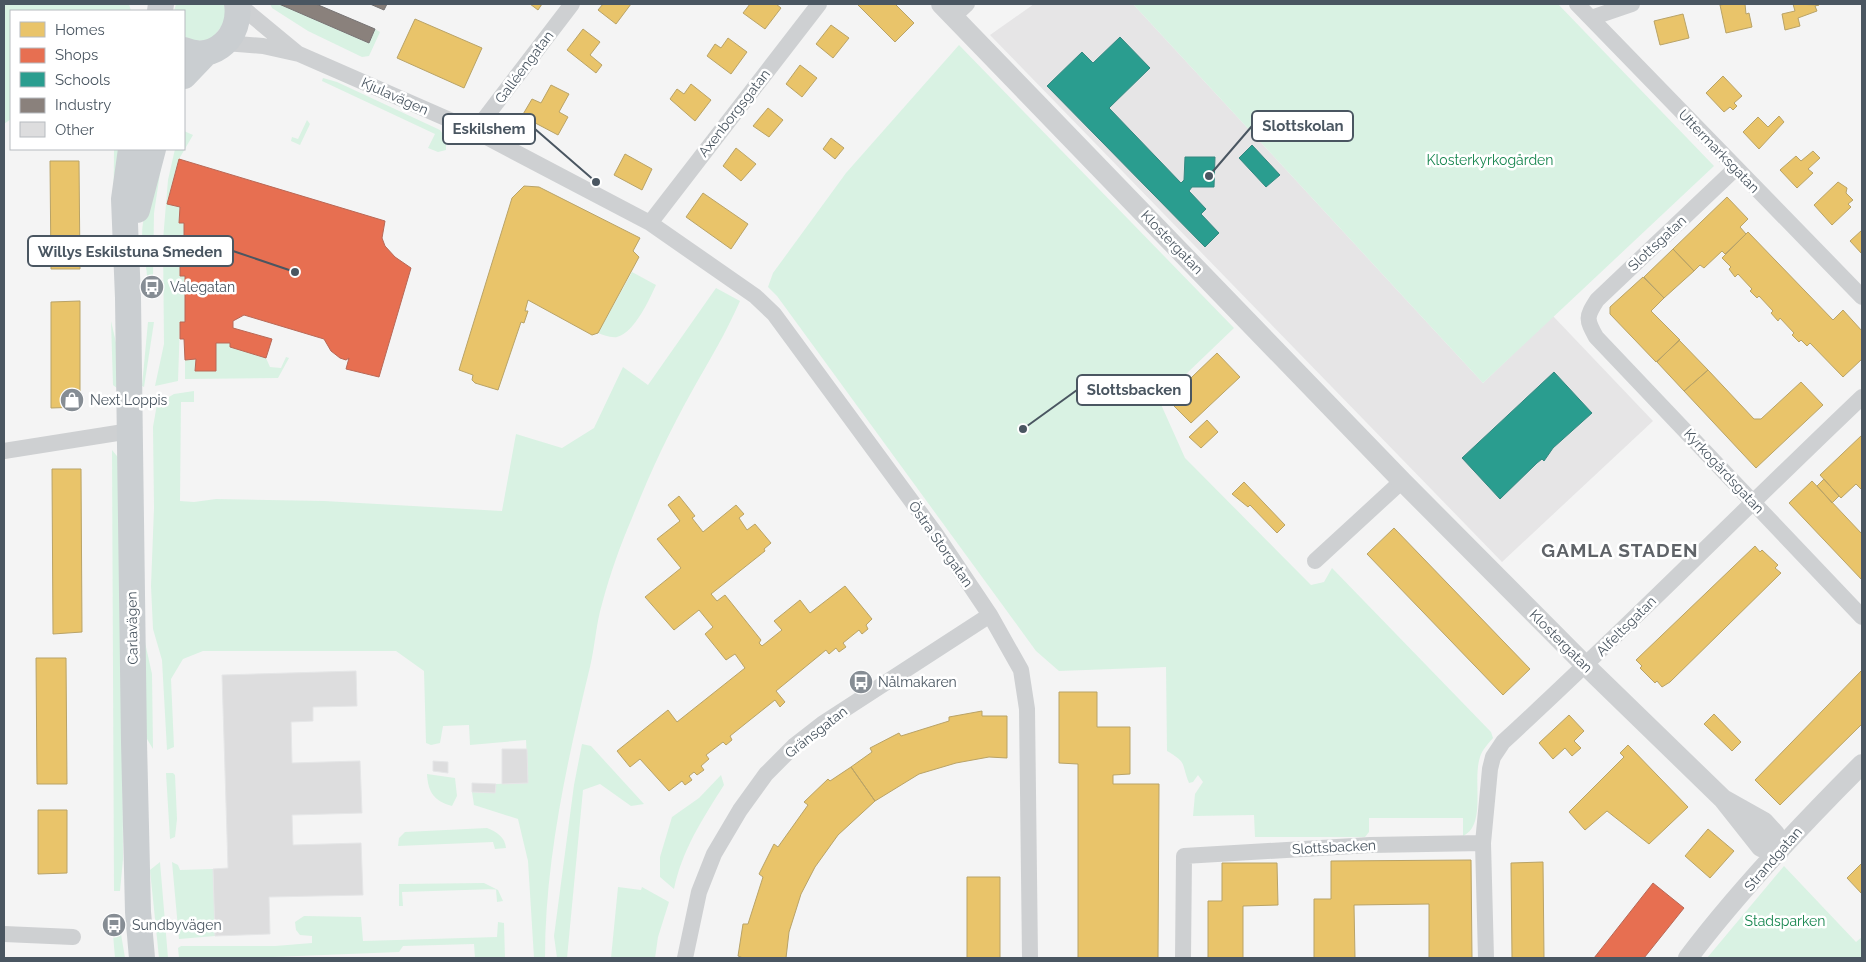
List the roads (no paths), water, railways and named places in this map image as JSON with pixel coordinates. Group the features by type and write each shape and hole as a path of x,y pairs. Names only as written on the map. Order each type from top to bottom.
{"main road":[{"path":"185,75 205,49 236,26 238,4"},
{"name":"Carlavägen","path":"131,150 124,198 128,298 138,912 142,958"},
{"name":"Carlavägen","path":"128,298 138,203 153,150"}],"street":[{"name":"Kjulavägen","path":"238,4 298,54"},
{"name":"Galléengatan","path":"475,131 572,4"},
{"name":"Axenborgsgatan","path":"650,222 819,4"},
{"name":"Uttermarksgatan","path":"1577,4 1862,297"},
{"path":"1591,18 1632,4"},
{"name":"Klostergatan","path":"954,8 1402,481 1586,666 1723,799 1764,822 1775,834 1779,852"},
{"name":"Kjulavägen","path":"205,49 263,46 298,54 475,131 650,222"},
{"name":"Slottsgatan","path":"1589,323 1588,314 1597,300 1736,168"},
{"name":"Östra Storgatan","path":"650,222 755,296 774,314 935,533 1013,652 1025,686 1030,958"},
{"name":"Kyrkogårdsgatan","path":"1589,323 1596,337 1862,617"},
{"name":"Alfeltsgatan","path":"1486,958 1483,843 1493,757 1503,742 1586,666 1752,501 1862,397"},
{"path":"4,451 130,431"},
{"path":"1315,561 1402,481"},
{"name":"Gränsgatan","path":"685,958 699,892 714,854 740,810 766,774 795,745 822,724 990,615"},
{"name":"Strandgatan","path":"1688,958 1779,852 1862,764"},
{"name":"Slottsbacken","path":"1183,958 1184,856 1370,845 1483,843"},
{"path":"4,934 74,937"}],"place":[{"name":"Slottskolan","path":"1209,176"},
{"name":"Eskilshem","path":"596,182"},
{"name":"Willys Eskilstuna Smeden","path":"295,272"},
{"name":"Valegatan","path":"152,287"},
{"name":"Next Loppis","path":"72,400"},
{"name":"Slottsbacken","path":"1023,429"},
{"name":"Nålmakaren","path":"861,682"},
{"name":"Sundbyvägen","path":"114,925"}],"district":[{"name":"GAMLA STADEN","path":"1620,550"}],"park label":[{"name":"Klosterkyrkogården","path":"1490,160"},
{"name":"Stadsparken","path":"1785,921"}]}
